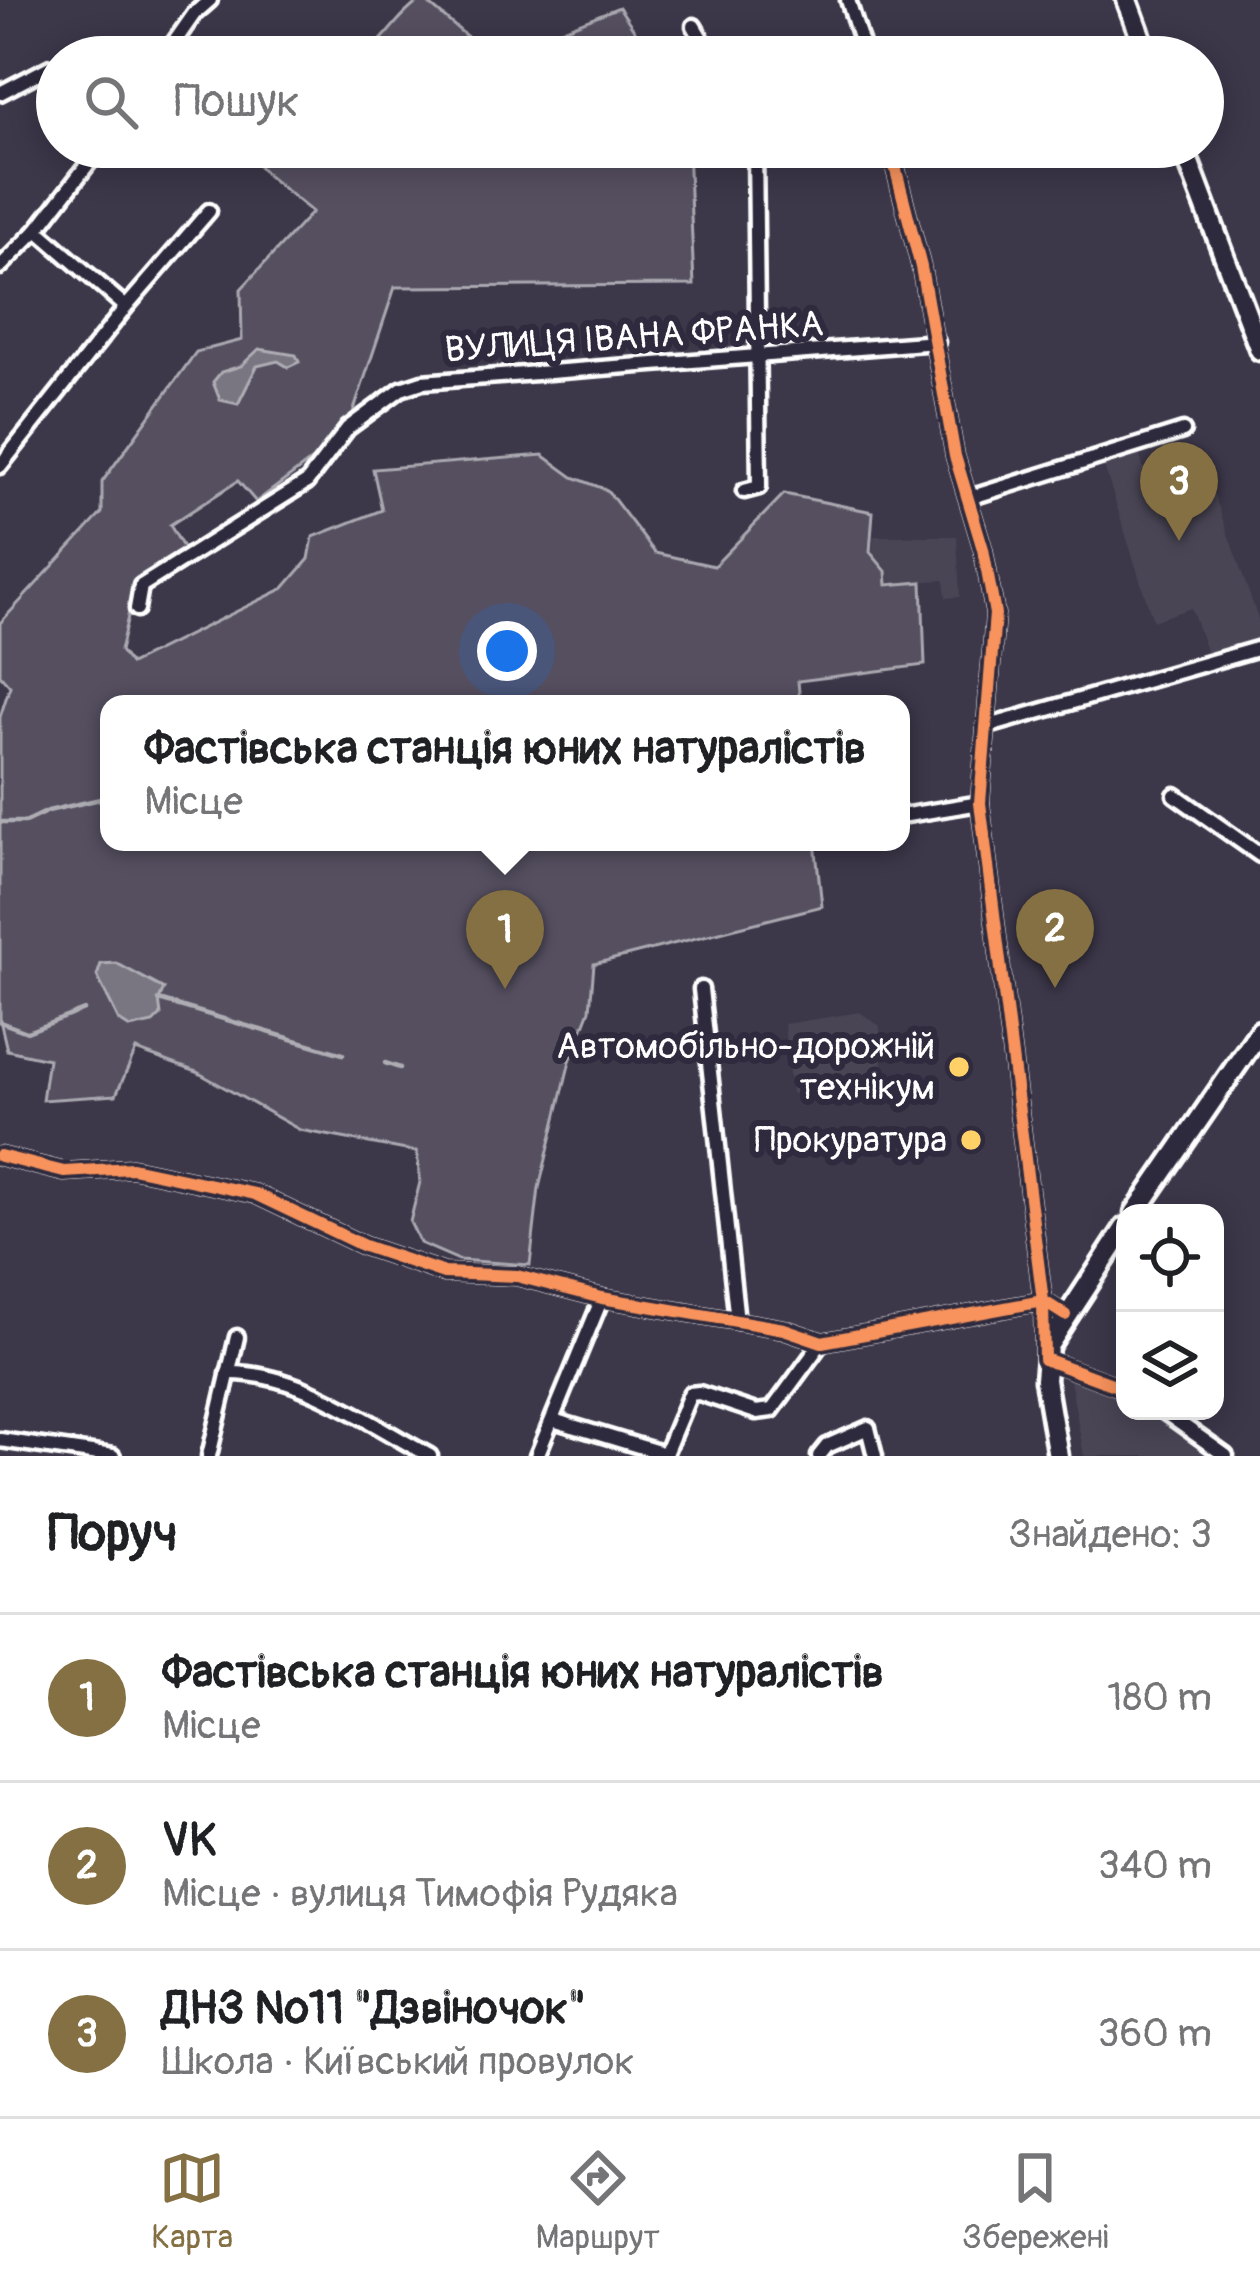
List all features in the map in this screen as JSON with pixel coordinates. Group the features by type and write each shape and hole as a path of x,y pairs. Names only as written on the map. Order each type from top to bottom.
{"street":[{"path":"179,36 210,0"},
{"path":"848,0 859,36"},
{"path":"1126,0 1140,36"},
{"path":"694,26 700,36"},
{"path":"0,94 36,75"},
{"path":"0,267 37,230 85,168"},
{"path":"744,490 759,487 755,168"},
{"path":"895,168 937,342 955,456 983,549 995,614 980,803 1058,1456"},
{"path":"1191,168 1260,350"},
{"path":"0,466 125,307 209,211"},
{"path":"37,230 125,307"},
{"name":"ВУЛИЦЯ ІВАНА ФРАНКА","path":"137,609 141,586 307,482 349,428 401,389 422,382 937,342"},
{"path":"969,498 1183,431"},
{"path":"989,725 1260,648"},
{"path":"1175,795 1260,855"},
{"path":"910,815 980,803"},
{"path":"701,989 737,1321"},
{"path":"1141,1204 1260,1031"},
{"path":"0,1156 64,1172 132,1168 255,1194 364,1246 444,1273 517,1276 602,1298 784,1329 822,1342 1043,1301 1065,1315"},
{"path":"1044,1359 1065,1315 1116,1241"},
{"path":"538,1456 602,1298"},
{"path":"209,1456 237,1336"},
{"path":"554,1420 665,1454 690,1394 756,1412 772,1410 822,1342"},
{"path":"1044,1359 1116,1386"},
{"path":"228,1373 257,1372 285,1380 430,1456"},
{"path":"1176,1420 1226,1456"},
{"path":"819,1456 827,1446 868,1427 874,1456"},
{"path":"0,1440 113,1456"}],"shaded area":[{"path":"424,0 466,36 384,36"},
{"path":"619,7 638,36 545,36"},
{"path":"261,168 689,168 694,285 395,287 350,422 312,460 256,502 238,481 170,525 184,549 136,582 120,651 130,664 284,588 309,559 313,537 382,510 373,469 543,455 573,477 607,490 655,553 714,566 784,494 873,512 870,552 886,571 887,585 922,582 925,665 798,681 799,695 100,695 100,851 816,851 822,906 594,964 590,1010 570,1061 539,1188 530,1265 459,1260 420,1243 410,1222 420,1182 417,1152 300,1130 197,1072 136,1050 116,1095 42,1100 48,1059 7,1050 0,1020 0,717 10,686 0,675 0,623 102,513 102,482 196,352 242,340 241,289 312,212"},
{"path":"259,349 296,355 299,362 288,367 278,361 257,366 238,404 220,400 213,382"},
{"path":"1138,450 1150,488 1208,477 1260,624 1260,642 1208,657 1191,608 1153,621 1102,460"},
{"path":"874,536 957,536 960,597 946,598 944,580 888,584 887,569 872,552"},
{"path":"116,963 164,989 159,1000 161,1015 153,1023 130,1028 119,1021 97,976 101,964"},
{"path":"860,1012 880,1026 883,1083 791,1094 784,1024"},
{"path":"1069,1375 1116,1393 1116,1420 1165,1420 1213,1456 1084,1456"}],"waterway":[{"path":"0,822 25,822 48,811 100,799"},
{"path":"159,1000 343,1054"},
{"path":"0,1022 27,1032 84,1010"},
{"path":"385,1063 400,1068"}],"cycle path":[{"path":"895,168 921,267 955,456 983,549 995,614 980,803 1043,1301 1065,1315"},
{"path":"0,1156 64,1172 132,1168 255,1194 364,1246 444,1273 517,1276 602,1298 784,1329 822,1342 1043,1301 1044,1359 1116,1386"}],"place":[{"name":"ДНЗ №11 \"Дзвіночок\"","path":"1179,541"},
{"name":"VK","path":"1055,988"},
{"name":"Фастівська станція юних натуралістів","path":"505,989"},
{"name":"Автомобільно-дорожній технікум","path":"959,1067"},
{"name":"Прокуратура","path":"971,1140"}]}
